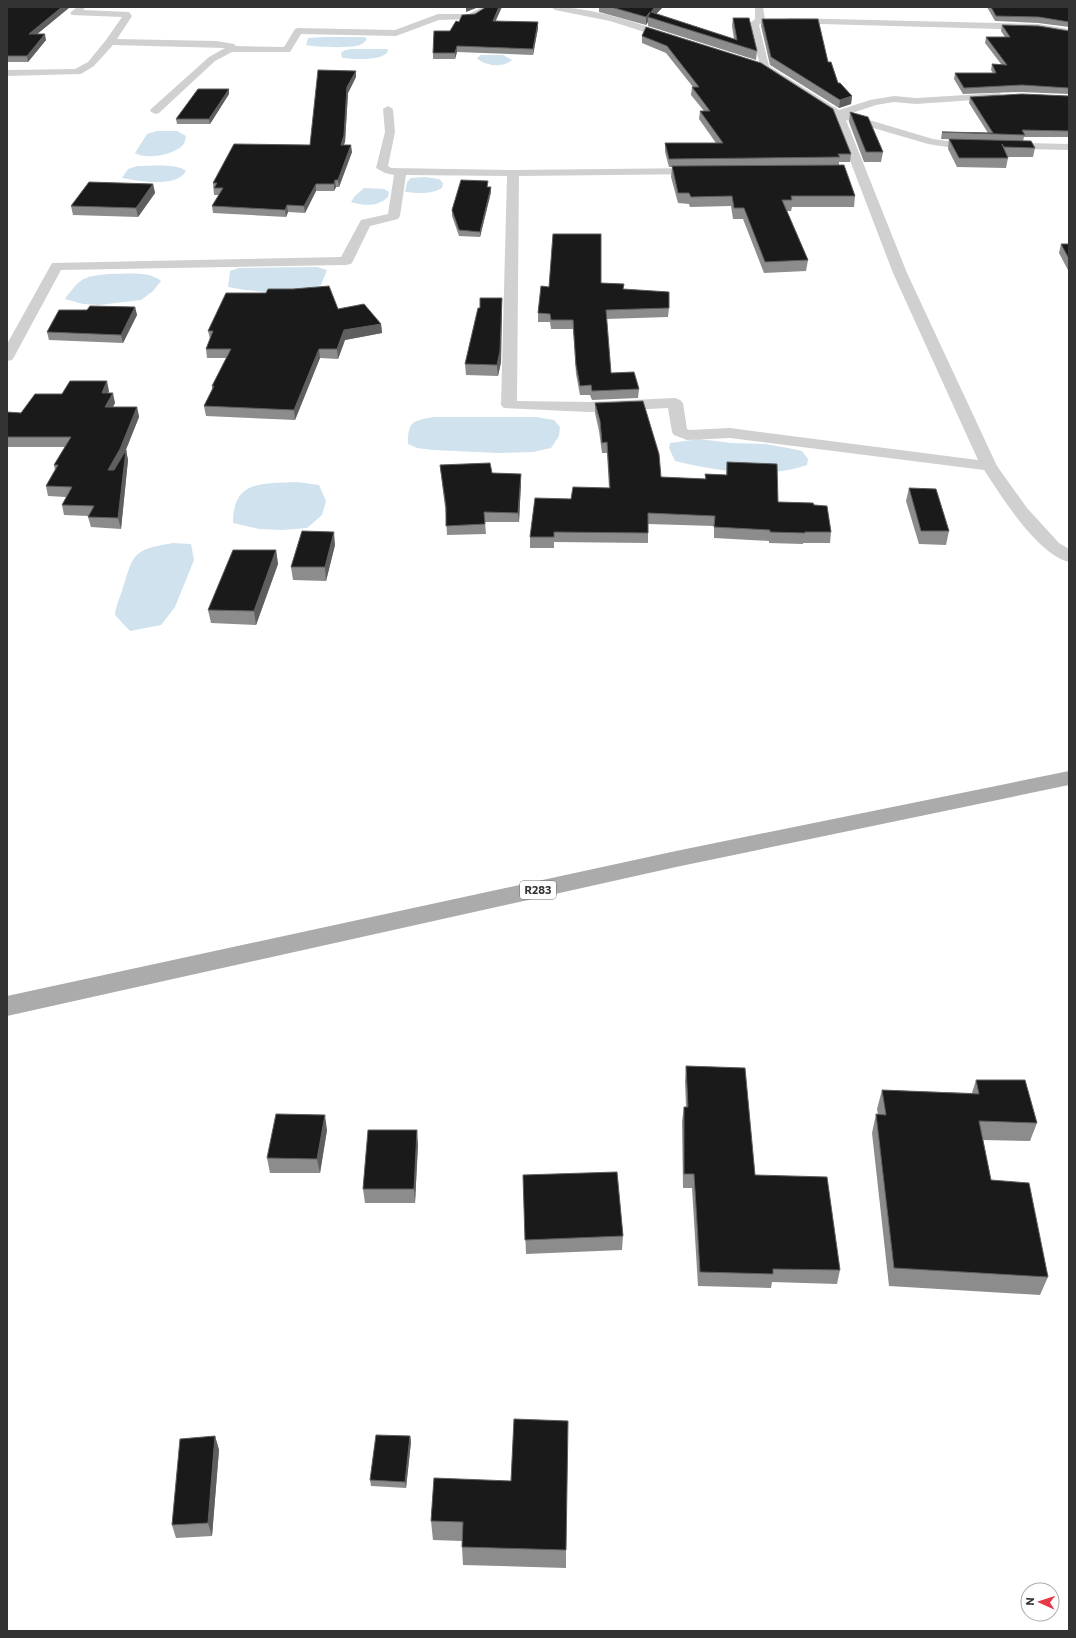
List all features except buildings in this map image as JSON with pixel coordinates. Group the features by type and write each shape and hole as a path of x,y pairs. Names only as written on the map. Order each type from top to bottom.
{"main road":[{"name":"R283","path":"7,1006 676,859 1069,778"}],"street":[{"path":"7,72 77,72 91,64 110,42 127,16 126,14 75,13 82,7"},
{"path":"156,111 212,59 230,49 287,50 298,31 396,33 438,17 471,16 488,7"},
{"path":"555,7 612,19 681,41"},
{"path":"762,16 754,24 760,66 838,114 932,142 947,144 1069,146"},
{"path":"783,20 1038,27 1069,32"},
{"path":"110,42 216,44 231,46 230,49"},
{"path":"838,114 874,102 894,99 916,101 1009,95"},
{"path":"388,109 390,132 382,168 389,171 513,173 710,171"},
{"path":"838,114 900,273 989,466 1021,512 1053,547 1069,557"},
{"path":"844,170 860,170"},
{"path":"7,357 57,266 346,261 365,223 394,216 400,172"},
{"path":"513,173 509,405 589,407 675,403 680,432 687,434 730,434 989,466"}],"water":[{"path":"364,37 367,39 364,43 358,46 351,47 306,45 308,38"},
{"path":"388,49 387,53 378,57 366,59 342,58 341,53 345,50"},
{"path":"481,55 503,55 512,60 508,63 500,65 491,65 477,58"},
{"path":"157,131 177,131 186,136 184,143 179,149 167,154 146,156 135,153 147,134"},
{"path":"137,166 170,166 182,168 186,171 174,180 157,182 137,181 122,178 128,169"},
{"path":"425,177 439,179 443,183 442,188 428,193 405,192 407,182 411,178"},
{"path":"364,188 384,189 389,192 388,197 380,203 371,205 351,202"},
{"path":"317,267 327,270 321,285 310,288 287,292 263,292 228,287 230,271 239,268"},
{"path":"111,274 144,274 161,281 153,291 141,300 99,305 83,304 65,299 75,286 84,279"},
{"path":"434,417 536,417 554,420 560,427 559,436 551,448 533,452 500,453 433,450 417,448 408,444 410,426 416,421"},
{"path":"699,439 731,443 766,444 802,451 808,459 807,465 775,472 758,473 707,468 675,461 669,448 670,443"},
{"path":"297,482 319,485 326,501 322,515 307,528 283,530 259,529 233,523 234,509 238,498 244,491 262,484"},
{"path":"173,543 191,544 194,560 175,607 161,625 130,631 115,615 132,561 136,556 149,548"}]}
